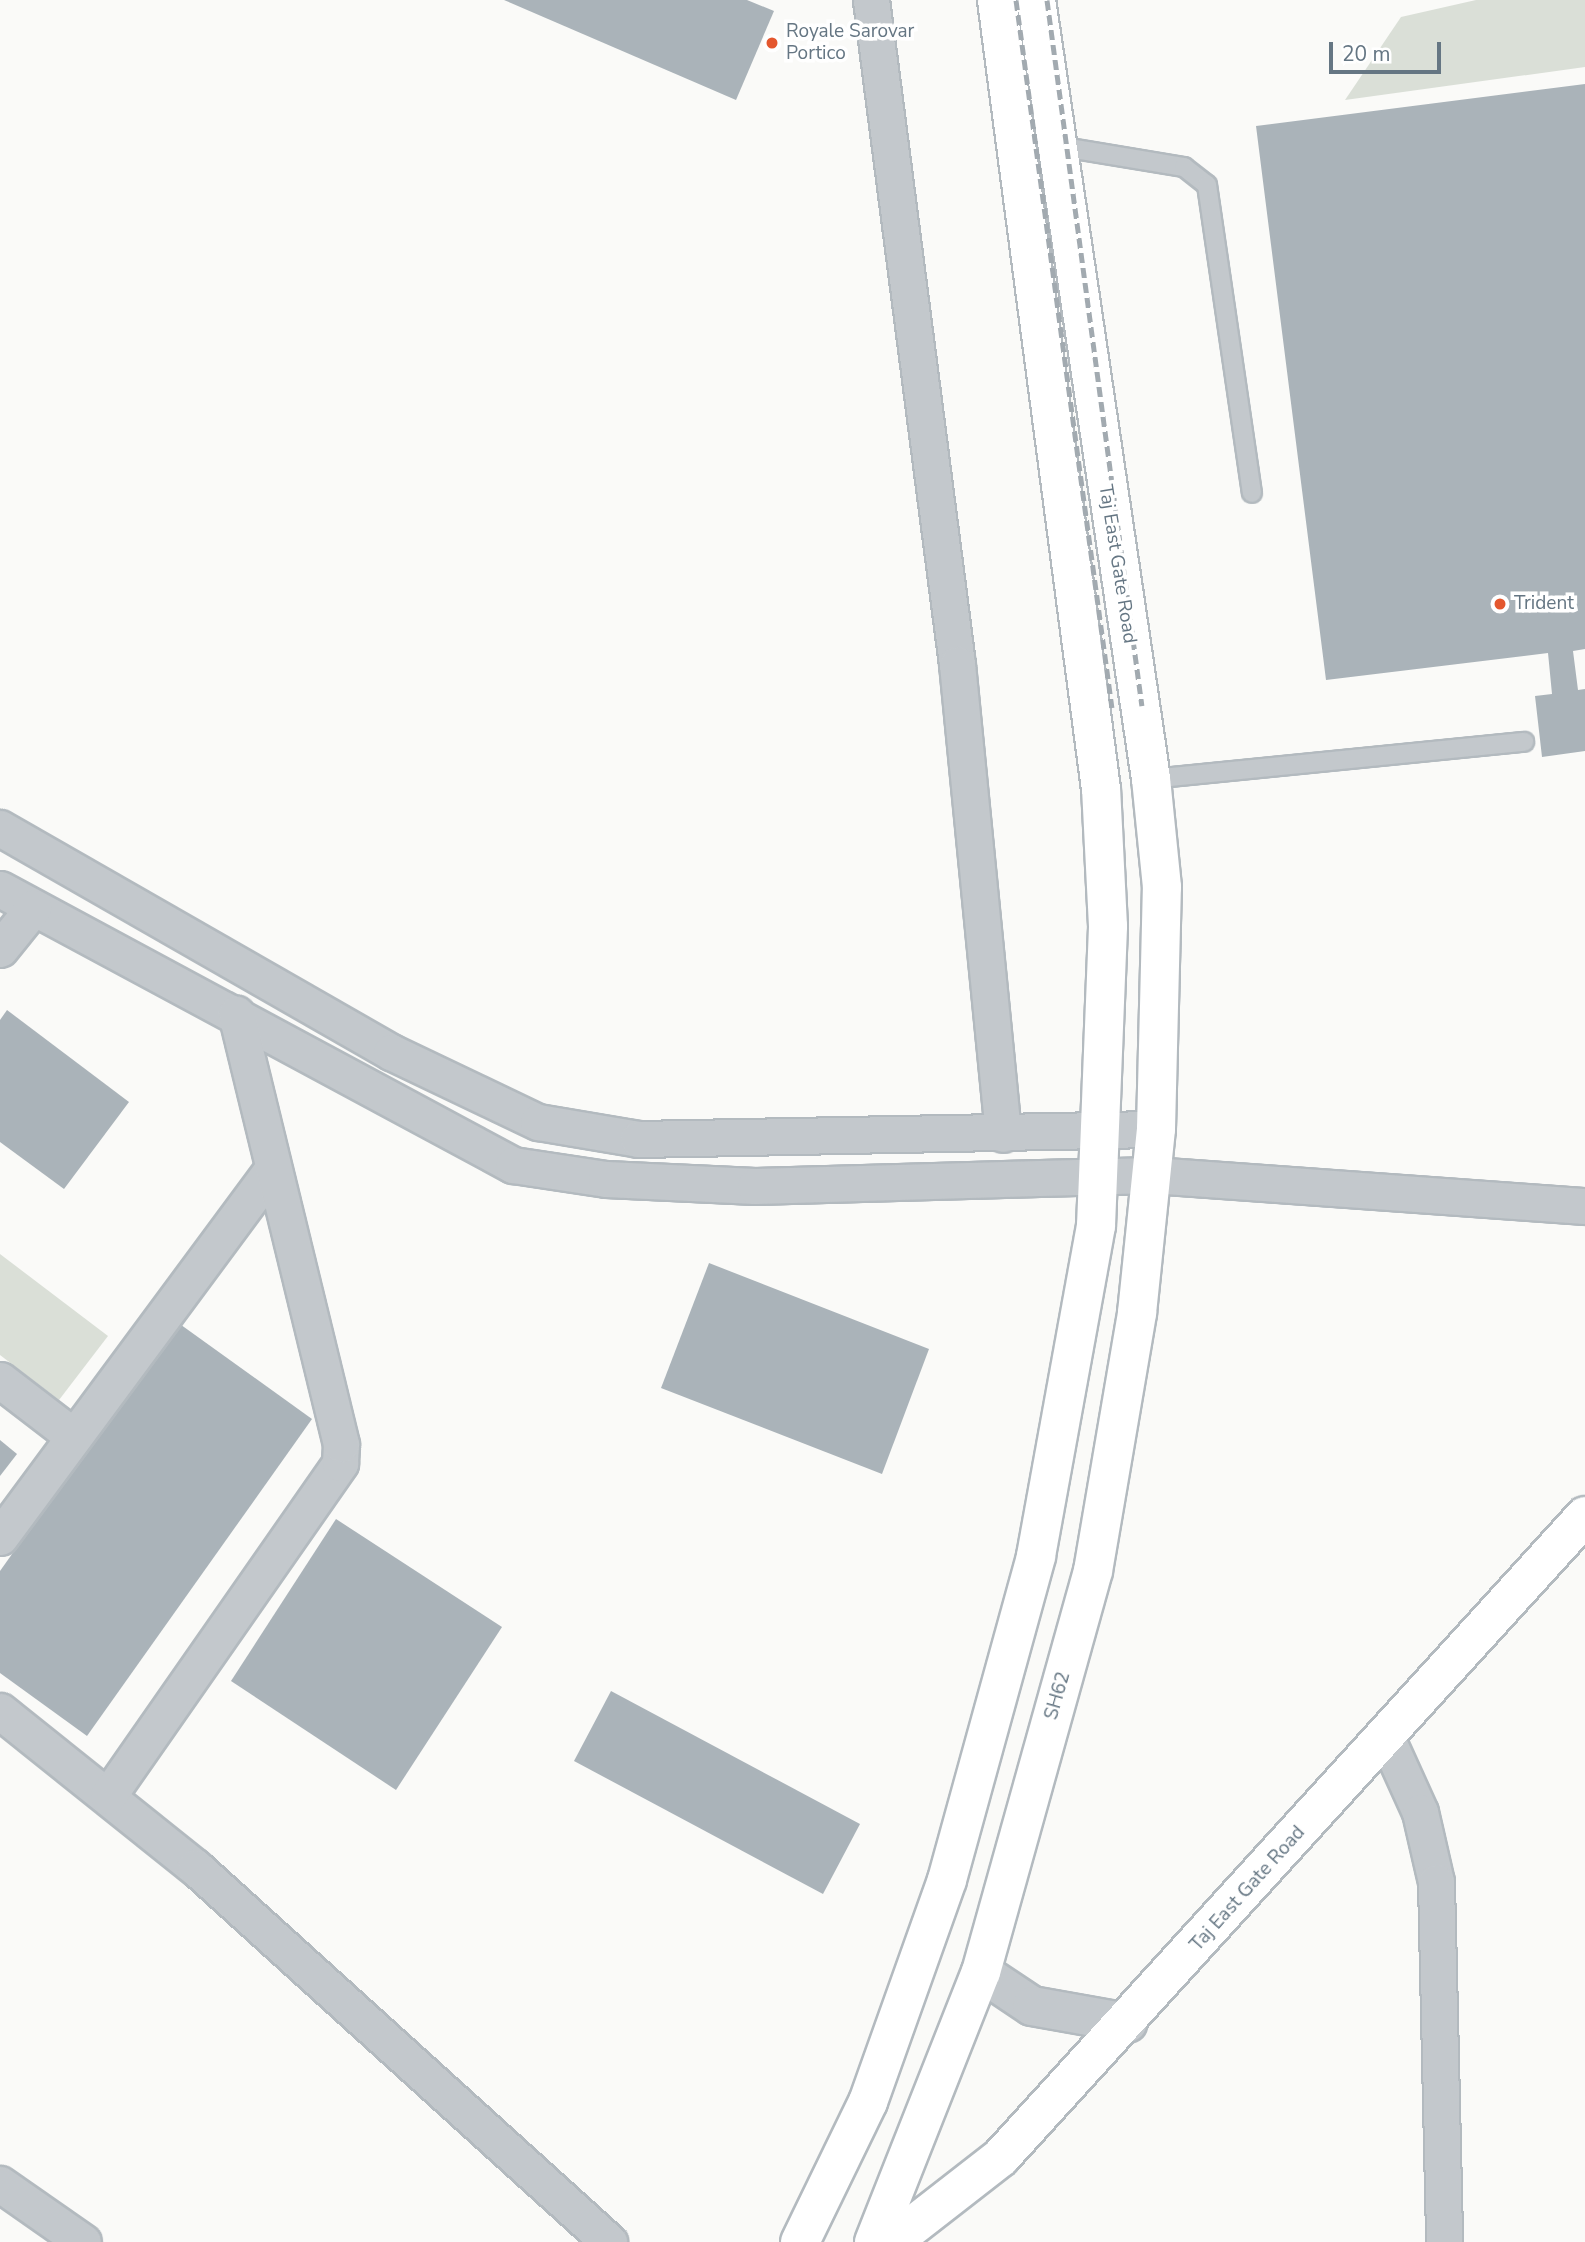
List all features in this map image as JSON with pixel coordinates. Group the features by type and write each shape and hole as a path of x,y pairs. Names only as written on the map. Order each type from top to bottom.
{"main road":[{"path":"800,2242 868,2102 951,1866 1036,1556 1089,1278 1100,1176 1108,926 1101,789 997,0"},
{"name":"Taj East Gate Road","path":"1036,0 1151,779 1161,887 1156,1129"},
{"name":"SH62","path":"874,2242 981,1972 1093,1571 1137,1313 1156,1129"},
{"name":"Taj East Gate Road","path":"892,2242 1001,2157 1127,2023 1585,1516"}],"street":[{"path":"872,0 957,664 1003,1134"},
{"path":"0,828 391,1052 538,1122 638,1139 1156,1129"},
{"path":"0,889 236,1014 380,1098 513,1166 607,1179 755,1186 1152,1175 1585,1206"},
{"path":"0,950 33,908"},
{"path":"108,1796 340,1462 341,1444 236,1014"},
{"path":"0,1537 272,1169"},
{"path":"0,1380 73,1436"},
{"path":"0,1711 195,1867 609,2242"},
{"path":"1386,1737 1420,1812 1436,1882 1444,2242"},
{"path":"981,1972 1032,2006 1127,2023"},
{"path":"0,2185 83,2242"}],"lane":[{"path":"1057,146 1184,167 1207,185 1252,493"},
{"path":"1151,779 1524,742"}],"shaded area":[{"path":"1476,0 1585,0 1585,67 1345,100 1401,17"},
{"path":"0,1254 108,1336 59,1400 0,1355"}],"building":[{"path":"504,0 747,0 774,11 736,100"},
{"name":"Trident","path":"1585,84 1585,649 1573,651 1578,690 1585,689 1585,751 1542,757 1535,696 1552,694 1548,653 1326,680 1256,126"},
{"path":"7,1010 129,1102 64,1189 0,1142 0,1020"},
{"path":"709,1263 929,1349 882,1474 661,1388"},
{"path":"177,1322 312,1419 87,1736 0,1673 0,1571"},
{"path":"0,1440 17,1454 0,1476"},
{"path":"336,1519 502,1627 396,1790 231,1681"},
{"path":"611,1691 860,1824 823,1894 574,1761"}],"railway":[{"path":"1016,0 1112,708"},
{"path":"1047,0 1142,706"}],"place":[{"name":"Royale Sarovar Portico","path":"772,43"},
{"name":"Trident","path":"1500,604"}]}
